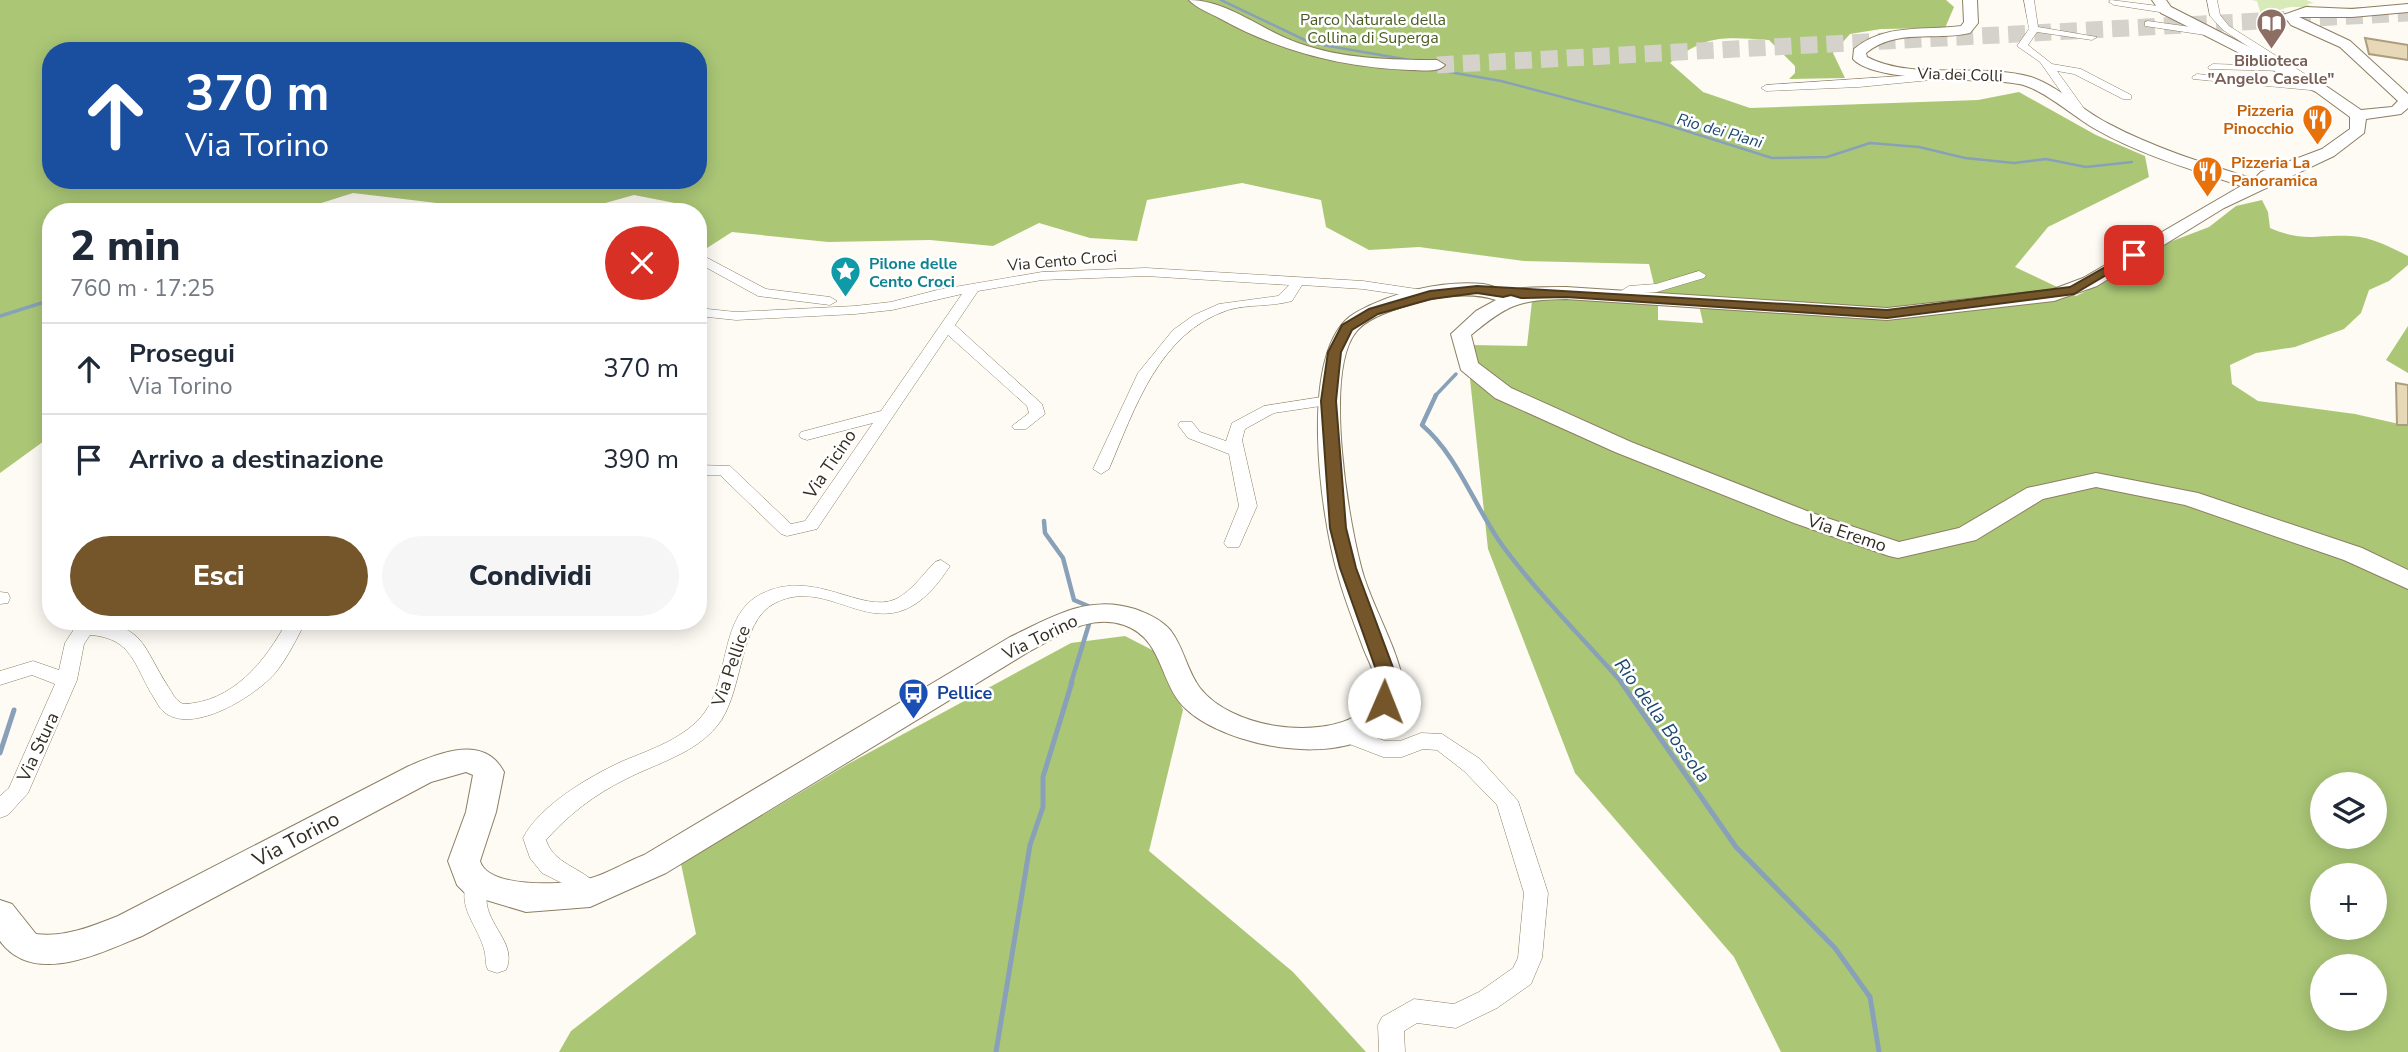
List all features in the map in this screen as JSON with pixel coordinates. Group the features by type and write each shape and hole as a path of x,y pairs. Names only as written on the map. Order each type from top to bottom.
{"main road":[{"path":"1196,0 1300,49 1354,61 1437,65"},
{"name":"Via dei Colli","path":"1970,0 1971,23 1965,30 1884,37 1866,44 1859,52 1860,59 1894,71 1997,75 2028,81 2122,137 2249,184"},
{"path":"2163,5 2320,89 2358,115 2402,111 2407,102 2402,94 2345,44 2296,22 2290,15 2306,11 2352,13 2408,8"},
{"name":"Via Torino","path":"0,914 18,940 29,947 42,949 84,943 130,926 420,774 447,762 467,760 479,762 489,772 481,812 464,861 468,875 477,884 526,898 590,892 655,864 1020,644 1074,617 1106,612 1137,619 1154,629 1165,642 1185,687 1195,701 1218,718 1245,730 1305,739 1346,734 1374,718 1384,702 1389,681 1348,568 1338,528 1328,401 1335,352 1347,328 1373,311 1430,295 1477,289 1512,295 1620,296 1887,314 2054,295 2090,282 2249,184 2281,172 2356,133 2360,123 2358,115"},
{"name":"Via Eremo","path":"1512,295 1461,334 1468,366 1503,393 1623,447 1803,518 1898,550 1967,534 2035,493 2096,480 2190,498 2353,554 2408,580"}],"street":[{"path":"2029,0 2034,29 2022,46 2048,66 2082,114"},
{"path":"2114,2 2163,5"},
{"path":"2213,6 2226,28 2320,89"},
{"path":"2148,24 2212,33"},
{"path":"2034,29 2092,37"},
{"path":"2048,66 2077,71 2127,97"},
{"path":"2213,67 2282,69"},
{"path":"1766,88 1858,84 1957,74"},
{"path":"2197,77 2320,89"},
{"path":"707,262 763,293 812,301 917,298"},
{"name":"Via Cento Croci","path":"707,313 736,316 855,310 892,306 917,298 1042,276 1090,273 1170,272 1299,280 1392,287 1430,295"},
{"path":"1620,296 1634,289 1657,288 1699,275"},
{"path":"1101,469 1127,408 1157,355 1175,336 1188,324 1226,307 1287,298 1299,280"},
{"name":"Via Ticino","path":"707,470 724,470 786,530 811,525 972,288"},
{"path":"947,326 1034,404 1038,414 1020,426"},
{"path":"1233,543 1248,506 1234,440 1238,425 1247,419 1294,404 1328,401"},
{"name":"Via Ticino","path":"807,435 887,414"},
{"path":"1185,425 1194,435 1237,451"},
{"name":"Via Pellice","path":"590,892 582,880 551,868 538,856 534,838 556,813 604,780 695,736 714,715 749,614 765,600 794,589 819,592 883,610 904,603 941,566"},
{"name":"Via Stura","path":"0,809 17,793 67,680 75,643 82,630"},
{"name":"Via Stura","path":"116,630 139,647 154,681 172,707 189,712 211,707 268,669 292,630"},
{"path":"0,678 33,668 67,680"},
{"path":"1346,734 1382,749 1402,749 1421,741 1442,742 1472,765 1507,800 1536,893 1530,958 1522,976 1488,1000 1456,1016 1413,1011 1391,1025 1392,1052"},
{"name":"Via Torino","path":"477,884 475,905 497,953 498,962"}],"green space":[{"name":"Parco Naturale della Collina di Superga","path":"0,0 1946,0 1954,7 1945,28 1881,29 1850,34 1833,53 1845,78 1789,79 1795,73 1795,66 1769,40 1727,38 1705,42 1670,63 1703,92 1750,108 1978,100 2019,92 2096,135 2145,156 2149,177 2048,227 2015,267 2076,296 2112,278 2122,282 2137,273 2127,268 2167,243 2209,227 2236,206 2262,200 2268,212 2270,228 2282,233 2302,237 2366,238 2408,256 2408,265 2389,281 2369,290 2361,313 2344,329 2295,347 2256,353 2230,365 2232,384 2258,401 2355,414 2408,426 2408,1052 1781,1052 1734,957 1575,773 1488,549 1470,379 1472,345 1527,346 1532,301 1572,296 1658,304 1658,320 1703,323 1697,296 1656,293 1649,264 1524,261 1419,247 1369,250 1326,227 1321,200 1242,183 1147,200 1137,241 1090,238 1039,223 993,246 930,240 828,242 732,232 707,248 707,203 675,203 634,195 605,203 437,203 353,193 321,203 42,203 42,443 0,473"},
{"path":"2251,0 2306,0 2314,3 2307,4 2312,7 2291,7 2278,11 2279,17 2261,15 2257,1"},
{"path":"2408,326 2408,373 2386,360"},
{"path":"1125,636 1158,653 1183,710 1149,851 1293,972 1366,1052 559,1052 571,1031 696,934 681,864 848,764 1071,643"}],"building":[{"path":"2365,38 2408,45 2408,60 2369,54"},
{"path":"2396,383 2408,385 2408,425 2397,425"}],"waterway":[{"name":"Rio dei Piani","path":"1221,0 1311,43 1410,60"},
{"name":"Rio dei Piani","path":"1432,69 1501,81 1661,123 1772,158 1827,157 1870,143 1919,147 1965,158 2014,163 2046,159 2086,167 2132,162"},
{"path":"0,316 42,303"},
{"name":"Rio della Bossola","path":"1435,396 1456,374"},
{"name":"Rio della Bossola","path":"1436,395 1422,425 1446,451 1502,545 1622,683"},
{"path":"1044,521 1045,533 1063,558 1074,600 1088,606"},
{"path":"1071,683 1089,624"},
{"path":"996,1052 1030,845 1043,807 1043,777 1072,682"},
{"name":"Rio della Bossola","path":"1621,682 1736,847 1835,948 1870,997 1879,1052"},
{"path":"0,753 14,710"}],"tunnel":[{"path":"1437,65 2408,13"}],"place":[{"name":"Biblioteca \"Angelo Caselle\"","path":"2271,50"},
{"name":"Pizzeria Pinocchio","path":"2317,146"},
{"name":"Pizzeria La Panoramica","path":"2208,198"},
{"name":"Pilone delle Cento Croci","path":"846,299"},
{"name":"Pellice","path":"914,720"}],"route":[{"path":"1384,702 1389,681 1348,568 1338,528 1328,401 1335,352 1347,328 1373,311 1430,295 1477,289 1503,294 1507,290 1516,290 1521,294 1566,293 1790,310 1887,314 2074,291 2134,255"}]}
